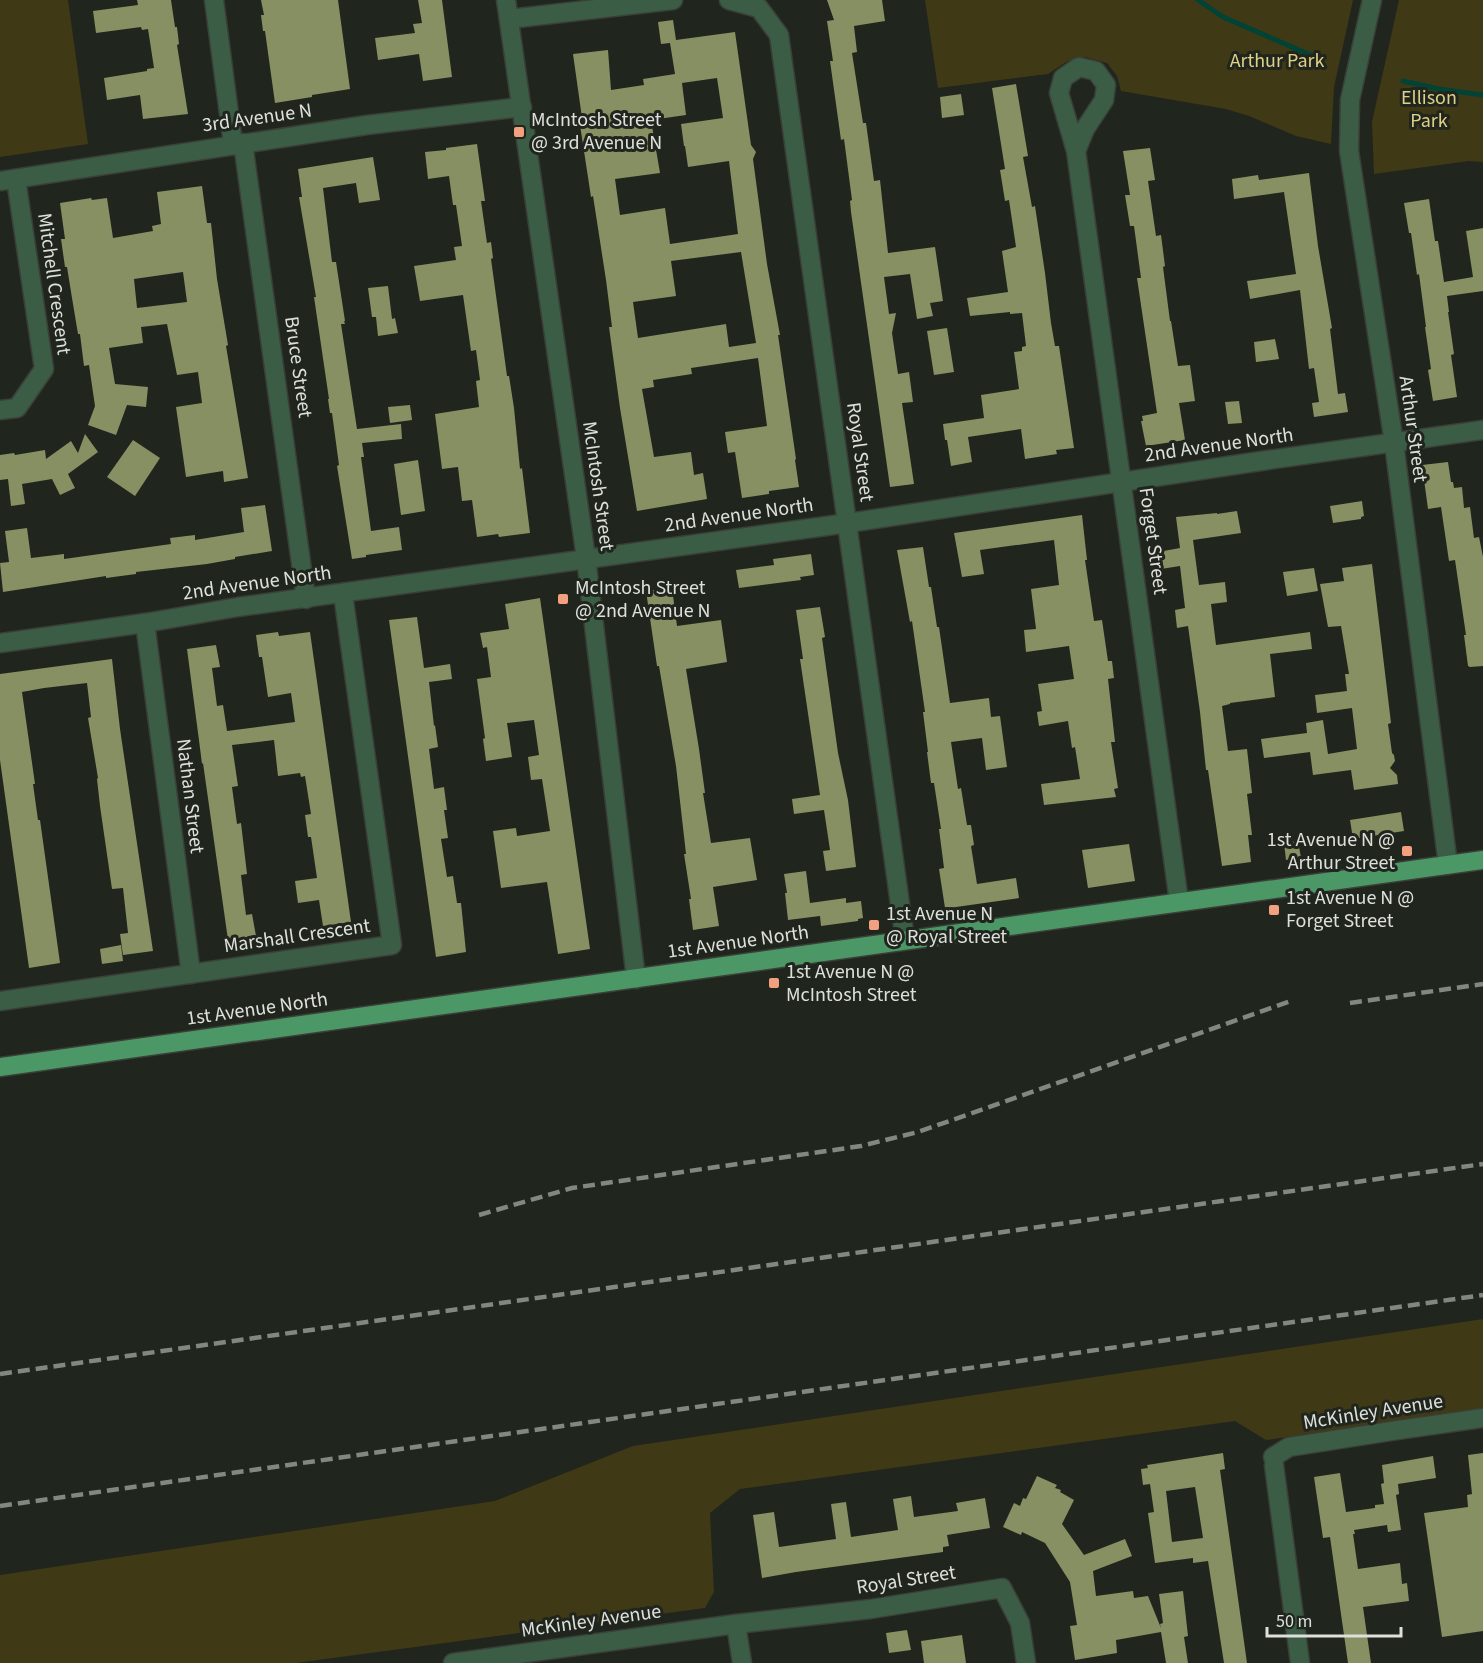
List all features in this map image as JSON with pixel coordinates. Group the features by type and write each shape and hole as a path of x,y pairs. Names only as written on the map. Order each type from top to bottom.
{"main road":[{"name":"1st Avenue North","path":"0,1067 1483,860"}],"street":[{"name":"Bruce Street","path":"214,0 238,144 306,599"},
{"name":"McIntosh Street","path":"506,0 586,558 636,979"},
{"path":"509,19 673,0"},
{"name":"Royal Street","path":"729,0 759,8 779,35 904,940"},
{"name":"Arthur Street","path":"1372,0 1350,100 1349,151 1394,442 1448,865"},
{"name":"3rd Avenue N","path":"8,180 381,123 522,107"},
{"name":"Forget Street","path":"1076,151 1179,902"},
{"name":"Mitchell Crescent","path":"0,410 17,408 44,369 8,180"},
{"name":"2nd Avenue North","path":"0,643 1483,430"},
{"name":"Marshall Crescent","path":"0,1001 392,945 343,594"},
{"name":"Nathan Street","path":"145,623 191,974"},
{"name":"McKinley Avenue","path":"1300,1663 1274,1461 1289,1447 1483,1418"},
{"name":"Royal Street","path":"736,1624 871,1609 1002,1588 1020,1623 1026,1663"},
{"path":"736,1624 742,1663"},
{"name":"McKinley Avenue","path":"453,1663 736,1624"}],"green space":[{"path":"0,0 68,0 88,144 0,157"},
{"name":"Arthur Park","path":"925,0 1353,0 1334,87 1331,144 1296,136 1226,109 1121,91 1117,76 1107,63 1085,57 1066,62 1048,74 938,88"},
{"name":"Ellison Park","path":"1399,0 1483,0 1483,162 1469,161 1374,174 1372,122"},
{"path":"1483,1319 1483,1409 1266,1440 1235,1421 740,1489 710,1513 714,1592 705,1608 296,1663 0,1663 0,1575 495,1501 633,1446"}],"building":[{"path":"137,0 171,0 175,27 177,27 179,44 177,45 188,114 143,119 140,95 107,100 104,78 154,68 148,29 142,30 141,27 96,33 93,11 138,5"},
{"path":"261,0 338,0 350,89 275,103 265,31 263,31 261,15 264,15"},
{"path":"418,0 442,0 452,77 423,81 419,54 378,60 375,38 415,33 413,24 422,23"},
{"path":"827,0 882,0 885,21 854,26 857,52 852,53 863,123 866,123 874,181 880,180 888,253 935,247 943,301 930,303 933,316 917,319 910,274 884,277 889,314 896,313 892,333 898,374 909,372 913,402 902,403 914,484 890,487 851,212 850,201 852,200 844,139 841,140 830,61 833,61 827,21 834,20"},
{"path":"673,20 676,40 735,32 751,145 756,152 753,159 767,264 780,335 778,335 799,487 742,498 735,452 728,453 725,432 767,426 758,358 691,368 692,374 653,380 654,387 642,389 654,457 691,452 694,475 703,473 707,499 637,511 609,327 612,327 606,280 580,125 583,125 573,54 608,50 611,90 644,85 643,79 675,74 670,43 661,44 658,22","holes":["717,78 723,118 681,124 688,167 729,161 738,234 670,244 665,208 620,215 615,179 660,173 651,120 686,115 682,83","741,252 756,343 729,347 726,324 638,338 633,302 676,296 671,261"]},
{"path":"1016,84 1028,156 1023,157 1032,207 1035,206 1051,323 1055,346 1059,346 1074,448 1056,450 1057,454 1025,459 1021,429 968,437 972,462 951,466 943,424 984,418 981,395 1019,389 1014,352 1022,351 1022,347 1026,346 1022,313 970,316 967,298 1008,292 1002,251 1016,247 1009,200 1005,201 1000,170 1005,169 992,88"},
{"path":"961,94 964,115 942,118 940,97"},
{"path":"477,144 485,201 481,201 487,243 491,242 493,258 491,259 530,533 499,537 498,534 477,537 472,500 462,501 458,467 442,469 435,414 479,407 476,381 480,380 476,350 471,351 463,295 420,301 414,266 456,260 454,247 462,246 449,176 428,179 425,152"},
{"path":"1150,148 1155,180 1148,181 1156,236 1161,235 1170,321 1178,366 1190,365 1195,401 1179,403 1185,440 1146,446 1142,416 1157,413 1137,278 1141,278 1134,226 1130,226 1125,195 1130,195 1123,151"},
{"path":"373,157 380,200 359,203 356,183 323,188 332,262 336,262 345,321 345,324 341,324 357,429 401,424 402,439 362,443 364,457 361,457 371,531 399,527 402,550 352,559 337,466 339,465 314,297 316,297 299,197 302,197 298,169"},
{"path":"1309,173 1318,246 1332,328 1330,329 1338,394 1345,393 1348,412 1314,417 1312,403 1319,402 1314,368 1309,369 1300,290 1250,299 1247,281 1296,274 1284,192 1234,199 1232,179 1258,175 1259,180"},
{"path":"202,186 207,223 211,223 228,345 226,346 248,478 224,482 223,471 186,477 176,407 202,403 198,372 177,375 167,324 141,327 143,343 109,348 115,384 148,387 146,407 127,405 116,435 88,425 95,406 89,365 84,366 80,334 78,334 67,267 65,267 61,239 65,239 60,203 107,198 113,238 153,231 152,226 161,224 157,192","holes":["183,272 187,302 137,308 134,279"]},
{"path":"1429,199 1444,282 1473,277 1466,231 1483,228 1483,291 1447,296 1454,354 1451,355 1457,397 1433,401 1419,274 1417,275 1404,203"},
{"path":"388,286 392,319 395,318 398,333 378,336 376,317 372,317 368,288"},
{"path":"947,328 954,372 934,375 927,331"},
{"path":"1275,339 1279,359 1256,362 1254,342"},
{"path":"1239,401 1242,423 1228,424 1225,402"},
{"path":"410,405 412,420 390,423 388,407"},
{"path":"85,434 98,452 68,474 75,488 60,495 52,479 22,484 25,504 11,506 8,479 0,480 0,455 45,450 46,459 71,441 78,453"},
{"path":"133,440 160,458 135,496 107,477"},
{"path":"418,460 425,511 401,515 394,464"},
{"path":"1448,462 1451,482 1454,488 1462,487 1464,508 1470,507 1474,538 1479,537 1483,557 1483,666 1468,666 1455,560 1449,561 1441,507 1428,509 1422,465"},
{"path":"1362,501 1364,516 1361,519 1333,523 1330,506"},
{"path":"265,505 272,551 207,564 136,572 136,574 106,578 106,576 3,592 0,563 9,562 5,531 27,528 31,558 64,554 64,559 171,544 170,538 195,535 195,540 244,532 241,508"},
{"path":"1237,511 1241,533 1193,540 1199,585 1225,582 1227,602 1211,604 1216,645 1310,632 1312,649 1270,654 1275,697 1222,706 1228,751 1247,749 1252,793 1247,794 1252,835 1248,835 1251,862 1222,866 1208,770 1206,770 1188,626 1177,628 1175,610 1185,608 1180,566 1161,569 1158,552 1180,548 1176,517"},
{"path":"1082,515 1087,560 1085,560 1094,621 1102,620 1108,661 1112,661 1114,678 1108,679 1115,742 1111,742 1118,788 1114,789 1116,797 1044,805 1041,784 1080,779 1068,721 1039,726 1037,712 1042,711 1038,684 1074,679 1069,646 1026,652 1024,630 1036,629 1031,589 1059,585 1054,540 980,550 984,574 962,577 954,533"},
{"path":"923,547 937,627 939,627 950,703 989,698 991,717 1000,716 1007,767 986,770 982,738 951,742 958,789 961,788 967,825 971,825 974,845 971,846 977,884 1016,878 1019,898 945,908 939,869 944,868 939,829 941,829 934,783 931,783 923,712 925,712 912,621 910,622 897,550"},
{"path":"811,554 814,575 800,577 801,580 739,588 736,570 774,565 773,559"},
{"path":"1372,564 1391,723 1388,724 1395,761 1390,768 1397,775 1398,784 1354,790 1351,770 1313,775 1310,752 1264,758 1261,739 1307,733 1306,723 1323,720 1328,754 1357,749 1352,708 1317,713 1315,695 1347,691 1345,674 1349,674 1341,626 1328,627 1320,584 1344,581 1342,568"},
{"path":"1314,568 1318,591 1287,596 1283,572"},
{"path":"672,588 677,626 721,620 727,662 686,669 699,749 705,793 703,793 711,843 750,838 757,880 713,887 719,926 693,930 676,766 659,666 657,666 646,591"},
{"path":"540,598 590,949 558,954 547,882 501,888 493,831 516,828 517,836 550,831 542,779 531,780 528,757 539,755 534,720 507,723 512,757 486,761 477,679 491,677 487,647 483,648 480,633 509,629 505,604"},
{"path":"820,607 825,637 822,638 838,753 848,800 856,867 826,871 823,851 830,850 824,810 794,814 792,799 820,795 800,659 803,659 796,610"},
{"path":"417,617 424,668 450,664 452,679 429,682 438,747 429,749 434,789 444,787 448,838 441,839 447,877 453,876 457,903 461,903 466,952 436,957 389,620"},
{"path":"278,632 279,636 310,632 351,922 323,926 319,900 298,903 295,881 317,878 305,815 311,814 305,776 301,777 300,773 278,776 274,740 232,745 238,786 232,787 237,824 241,823 247,874 241,875 246,915 252,914 256,936 228,940 187,649 216,645 220,667 212,668 217,706 223,705 227,731 295,722 291,693 268,697 262,657 259,657 256,635"},
{"path":"112,659 120,729 153,951 123,955 120,934 128,933 123,888 112,889 88,718 91,717 87,683 44,688 22,692 38,820 40,820 60,963 29,968 0,760 0,674"},
{"path":"1401,812 1404,831 1353,839 1350,820"},
{"path":"1298,841 1301,858 1286,860 1284,843"},
{"path":"1129,844 1135,881 1088,888 1082,850"},
{"path":"806,871 810,903 846,898 846,903 861,901 863,918 858,921 821,926 820,916 788,920 784,874"},
{"path":"121,945 123,961 102,964 100,949"},
{"path":"1223,1453 1225,1469 1220,1470 1247,1663 1224,1663 1208,1561 1193,1563 1193,1558 1155,1563 1148,1513 1154,1512 1150,1484 1143,1485 1141,1469 1148,1468 1147,1465","holes":["1195,1487 1203,1538 1172,1542 1166,1491"]},
{"path":"1483,1453 1483,1631 1442,1637 1424,1513 1468,1507 1467,1495 1472,1494 1468,1455"},
{"path":"1433,1456 1436,1478 1398,1484 1399,1494 1396,1495 1401,1530 1388,1532 1387,1525 1354,1530 1358,1569 1400,1563 1402,1584 1407,1583 1409,1601 1363,1607 1371,1663 1348,1663 1330,1537 1323,1538 1314,1477 1340,1473 1346,1512 1375,1508 1375,1505 1384,1504 1381,1484 1384,1483 1382,1465"},
{"path":"1037,1476 1057,1485 1055,1488 1074,1500 1062,1524 1084,1555 1125,1539 1132,1556 1093,1571 1096,1596 1133,1591 1134,1598 1148,1596 1161,1628 1160,1624 1163,1623 1159,1594 1183,1591 1188,1636 1184,1637 1188,1663 1166,1663 1161,1632 1116,1640 1117,1653 1075,1660 1070,1626 1077,1625 1070,1582 1045,1543 1022,1532 1021,1535 1003,1527 1014,1503 1020,1506 1023,1498 1026,1499"},
{"path":"911,1496 914,1517 958,1511 956,1503 985,1498 990,1528 947,1535 949,1546 943,1547 943,1552 762,1578 753,1515 774,1512 779,1547 836,1539 831,1504 846,1502 851,1537 898,1530 893,1499"},
{"path":"907,1630 911,1650 889,1653 886,1633"},
{"path":"962,1635 966,1663 924,1663 921,1641"}],"waterway":[{"path":"1198,0 1223,17 1315,57"},
{"path":"1403,81 1483,95"}],"railway":[{"path":"1350,1003 1483,984"},
{"path":"479,1215 572,1188 861,1146 918,1132 1291,1001"},
{"path":"0,1374 1483,1164"},
{"path":"0,1506 1483,1295"}],"place":[{"name":"McIntosh Street @ 3rd Avenue N","path":"519,132"},
{"name":"McIntosh Street @ 2nd Avenue N","path":"563,599"},
{"name":"1st Avenue N @ Arthur Street","path":"1407,851"},
{"name":"1st Avenue N @ Forget Street","path":"1274,910"},
{"name":"1st Avenue N @ Royal Street","path":"874,925"},
{"name":"1st Avenue N @ McIntosh Street","path":"774,983"}]}
